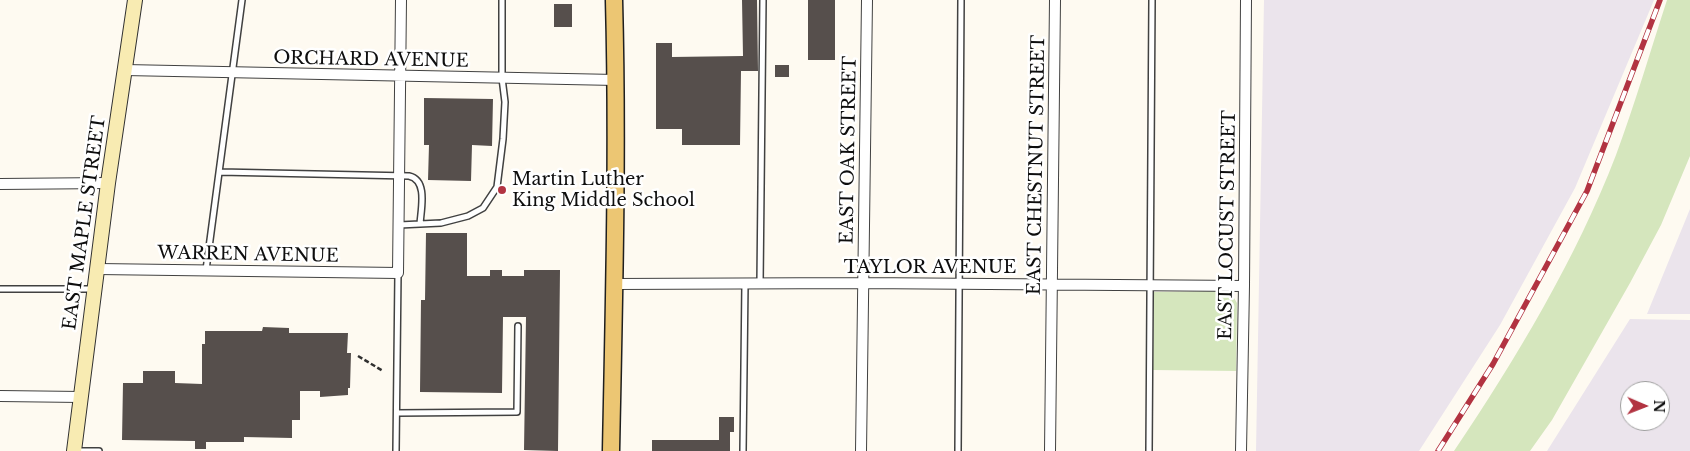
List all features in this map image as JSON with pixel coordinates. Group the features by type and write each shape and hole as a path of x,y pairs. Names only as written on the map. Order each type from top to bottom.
{"main road":[{"name":"EAST MAPLE STREET","path":"74,451 108,183 135,0"},
{"path":"611,451 615,284 616,80 614,0"}],"street":[{"path":"398,273 401,0"},
{"name":"EAST OAK STREET","path":"861,451 867,0"},
{"name":"EAST CHESTNUT STREET","path":"1050,451 1055,0"},
{"name":"EAST LOCUST STREET","path":"1241,451 1246,0"},
{"name":"ORCHARD AVENUE","path":"125,70 616,80"},
{"path":"0,184 108,183"},
{"name":"WARREN AVENUE","path":"98,269 398,273"},
{"name":"TAYLOR AVENUE","path":"615,284 862,283 1244,286"},
{"path":"0,396 80,397"}],"lane":[{"path":"206,270 234,73 242,0"},
{"path":"398,225 440,223 468,216 483,208 497,187 505,102 502,78 502,0"},
{"path":"760,283 763,0"},
{"path":"958,451 960,0"},
{"path":"1149,451 1152,0"},
{"path":"220,172 416,177 422,195 420,224"},
{"path":"396,451 398,273"},
{"path":"743,451 744,283"},
{"path":"0,290 95,289"},
{"path":"397,413 517,412 518,326"},
{"path":"74,451 99,451"}],"path":[{"path":"358,356 383,371"}],"shaded area":[{"path":"1264,0 1654,0 1575,188 1500,325 1419,451 1256,451"},
{"path":"1690,209 1690,314 1647,314"},
{"path":"1630,319 1690,320 1690,451 1547,451"}],"green space":[{"path":"1667,0 1690,0 1690,156 1661,225 1552,420 1530,451 1454,451 1522,344 1583,232 1616,155"},
{"path":"1225,291 1231,293 1237,303 1236,371 1153,370 1154,292"}],"building":[{"path":"742,0 757,0 758,71 741,71 740,145 682,145 682,129 656,129 656,43 672,43 672,57 743,56"},
{"path":"808,0 835,0 835,60 808,60"},
{"path":"554,4 572,4 572,27 554,27"},
{"path":"775,65 789,65 789,77 775,77"},
{"path":"424,98 493,99 492,146 472,145 471,181 428,180 429,145 424,145"},
{"path":"426,233 467,233 467,276 490,276 490,270 502,270 502,276 524,276 524,270 560,270 558,451 524,450 526,317 503,317 502,393 420,392 421,300 425,300"},
{"path":"263,327 289,328 289,333 348,333 347,353 351,353 348,395 320,397 320,391 300,391 300,420 292,420 292,438 244,437 244,442 206,442 206,449 195,449 195,441 122,440 123,383 143,383 143,371 175,371 175,383 202,384 202,344 205,344 205,331 262,331"},
{"path":"719,417 734,417 734,432 730,432 730,451 652,451 652,440 719,440"}],"railway":[{"path":"1438,451 1493,364 1587,191 1660,0"}],"place":[{"name":"Martin Luther King Middle School","path":"502,190"}]}
